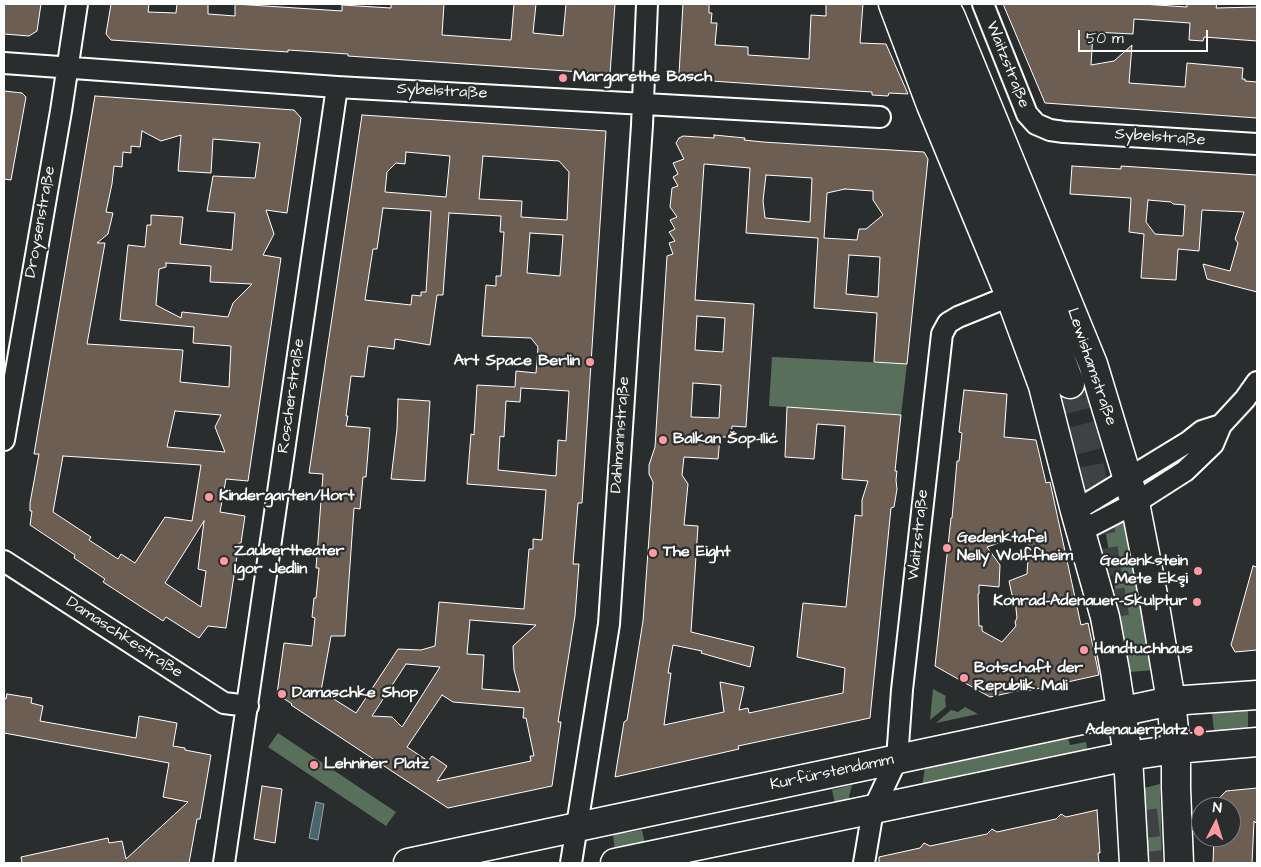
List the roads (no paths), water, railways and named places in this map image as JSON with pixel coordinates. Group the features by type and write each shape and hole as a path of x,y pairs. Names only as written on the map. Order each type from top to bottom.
{"main road":[{"path":"893,4 931,105 1010,296 1043,386 1105,617 1128,756 1134,863"},
{"name":"Lewishamstraße","path":"916,4 1010,223 1070,384"},
{"name":"Lewishamstraße","path":"944,4 1093,364 1131,491 1156,608 1171,701 1176,749 1179,863"},
{"name":"Kurfürstendamm","path":"408,863 1171,701 1257,695"},
{"path":"614,863 1128,756 1176,749 1257,742"}],"street":[{"name":"Droysenstraße","path":"4,440 78,4"},
{"name":"Dahlmannstraße","path":"571,863 609,624 643,104 647,4"},
{"name":"Waitzstraße","path":"983,4 1027,114 1036,124 1050,130 1064,132"},
{"name":"Sybelstraße","path":"4,64 337,87 880,117"},
{"name":"Roscherstraße","path":"248,706 337,87"},
{"name":"Sybelstraße","path":"1064,132 1257,144"},
{"name":"Waitzstraße","path":"864,863 873,810 897,759 902,690 942,334 948,323 958,317 1010,296"},
{"path":"1078,521 1131,491 1185,470 1213,444 1221,425 1245,399 1257,382"},
{"name":"Damaschkestraße","path":"4,561 224,702 248,706"},
{"path":"224,863 248,706"}],"water":[{"path":"316,802 324,804 318,840 309,838"}],"tunnel":[{"path":"1070,384 1089,458 1115,617"},
{"path":"1143,810 1149,863"}],"place":[{"name":"Margarethe Basch","path":"563,78"},
{"name":"Art Space Berlin","path":"590,362"},
{"name":"Balkan Šop-Ilić","path":"663,440"},
{"name":"Kindergarten/Hort","path":"209,497"},
{"name":"Gedenktafel Nelly Wolffheim","path":"947,548"},
{"name":"The Eight","path":"653,553"},
{"name":"Zaubertheater Igor Jedlin","path":"224,561"},
{"name":"Gedenkstein Mete Ekşi","path":"1198,571"},
{"name":"Konrad-Adenauer-Skulptur","path":"1197,602"},
{"name":"Handtuchhaus","path":"1084,650"},
{"name":"Botschaft der Republik Mali","path":"964,678"},
{"name":"Damaschke Shop","path":"282,694"},
{"name":"Adenauerplatz","path":"1199,731"},
{"name":"Lehniner Platz","path":"314,765"}]}
